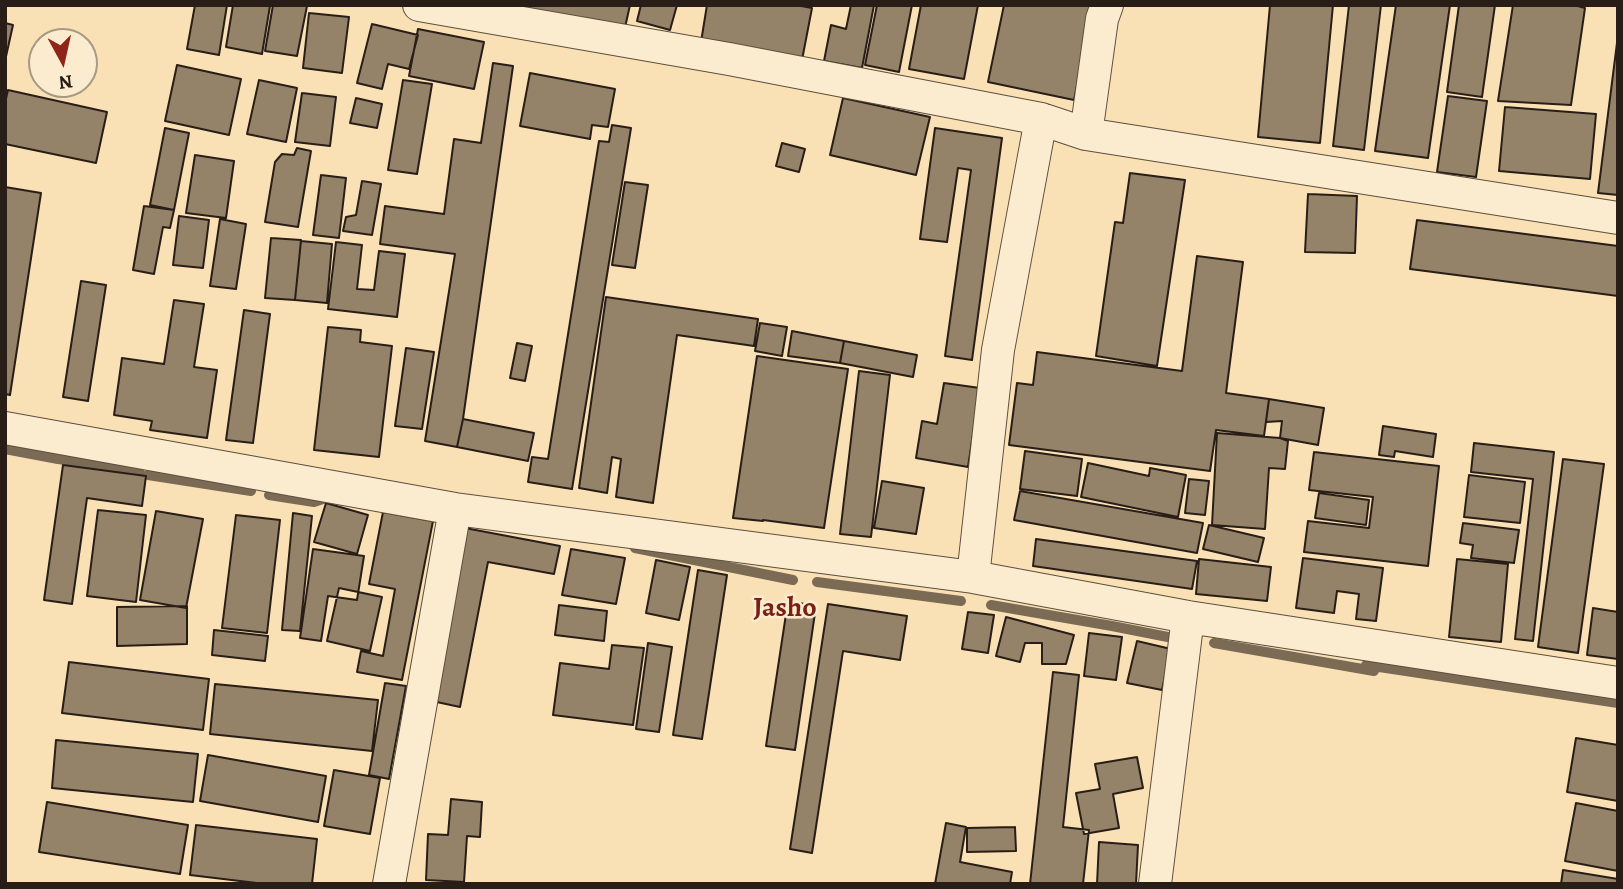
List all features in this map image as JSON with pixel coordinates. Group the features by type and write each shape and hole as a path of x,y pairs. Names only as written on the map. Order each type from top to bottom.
{"street":[{"path":"419,5 729,59 1041,119 1086,134 1618,218"},
{"path":"1086,134 1102,19 1107,5"},
{"path":"973,577 998,350 1041,119"},
{"path":"5,428 455,509 973,577 1188,617 1618,683"},
{"path":"389,884 455,509"},
{"path":"1155,884 1188,617"}],"building":[{"path":"195,5 227,5 219,55 187,49"},
{"path":"233,5 270,6 262,54 226,47"},
{"path":"273,5 307,6 297,56 265,51"},
{"path":"491,5 630,5 624,32"},
{"path":"641,5 677,5 670,30 637,21"},
{"path":"707,5 796,5 812,8 802,60 701,42"},
{"path":"851,5 874,5 862,68 824,61 831,25 846,29"},
{"path":"877,5 912,5 899,72 865,65"},
{"path":"921,5 978,5 964,79 909,69"},
{"path":"1004,5 1094,5 1074,100 988,82"},
{"path":"1270,5 1333,5 1320,143 1258,137"},
{"path":"1349,5 1381,5 1364,150 1333,146"},
{"path":"1396,5 1450,5 1428,158 1375,151"},
{"path":"1459,5 1495,5 1482,97 1447,92"},
{"path":"1513,5 1574,5 1585,8 1571,105 1498,101"},
{"path":"309,13 349,17 342,73 303,68"},
{"path":"5,23 13,25 5,61"},
{"path":"372,24 418,35 409,69 388,64 382,89 357,83"},
{"path":"418,29 484,42 474,89 409,76"},
{"path":"1618,35 1618,195 1598,193"},
{"path":"493,63 513,66 457,447 425,441 455,254 380,244 385,206 444,214 454,139 481,143"},
{"path":"177,65 241,79 229,135 165,121"},
{"path":"530,73 615,89 608,127 592,125 590,139 520,126"},
{"path":"259,80 297,88 286,142 247,134"},
{"path":"403,80 432,84 417,174 388,170"},
{"path":"8,90 28,94 28,98 44,98 107,112 96,163 5,144 5,103"},
{"path":"302,93 336,97 330,146 295,142"},
{"path":"1448,96 1487,101 1476,177 1437,172"},
{"path":"356,98 382,104 377,128 350,123"},
{"path":"843,98 930,117 916,175 830,155"},
{"path":"1505,107 1596,114 1590,179 1499,171"},
{"path":"612,125 631,128 572,489 528,482 532,457 548,459 599,141 609,142"},
{"path":"165,128 189,133 174,210 150,205"},
{"path":"935,128 1002,138 972,360 945,356 971,170 958,168 947,242 920,239"},
{"path":"782,143 805,149 799,172 776,166"},
{"path":"297,148 311,151 298,227 265,222 275,162 282,154 294,155"},
{"path":"195,155 234,161 226,218 186,213"},
{"path":"1130,173 1185,180 1157,366 1096,356 1115,222 1123,223"},
{"path":"321,175 346,178 339,238 313,235"},
{"path":"362,181 381,184 372,235 343,231 346,217 356,215"},
{"path":"625,182 648,185 635,268 612,265"},
{"path":"5,187 41,193 10,395 5,394"},
{"path":"1308,194 1357,196 1355,253 1305,252"},
{"path":"144,206 174,210 170,228 163,227 154,274 133,270"},
{"path":"179,216 209,220 203,268 173,265"},
{"path":"220,219 246,224 236,289 210,286"},
{"path":"1417,220 1618,246 1618,296 1410,269"},
{"path":"271,238 301,240 295,300 265,298"},
{"path":"301,241 332,244 327,303 295,300"},
{"path":"336,242 362,245 357,289 374,290 379,251 405,254 397,317 328,309"},
{"path":"1197,256 1243,262 1226,393 1269,399 1264,436 1216,430 1210,471 1009,445 1017,383 1033,385 1037,352 1182,371"},
{"path":"81,281 106,285 88,401 63,397"},
{"path":"606,297 758,319 754,346 677,335 653,503 616,497 621,459 612,457 607,493 579,488"},
{"path":"174,300 204,304 194,367 217,370 207,438 150,430 152,421 114,415 122,358 164,364"},
{"path":"244,310 270,314 253,443 226,440"},
{"path":"760,323 787,327 782,356 755,351"},
{"path":"328,327 361,330 360,342 392,346 379,457 314,450"},
{"path":"792,331 844,341 840,363 788,356"},
{"path":"844,341 917,355 913,377 840,363"},
{"path":"517,343 532,346 525,381 510,378"},
{"path":"406,348 434,352 422,429 395,426"},
{"path":"757,356 848,369 824,528 733,518"},
{"path":"859,371 890,375 871,537 840,534"},
{"path":"944,383 980,388 968,467 916,458 922,421 937,424"},
{"path":"1269,399 1324,408 1318,445 1280,438 1282,421 1266,422"},
{"path":"463,419 534,433 528,461 457,447"},
{"path":"1383,426 1436,434 1433,457 1395,451 1394,457 1379,455"},
{"path":"1217,433 1288,441 1285,469 1269,468 1265,529 1212,525"},
{"path":"1474,443 1554,452 1533,641 1515,639 1533,479 1471,472"},
{"path":"1025,451 1082,459 1077,496 1020,489"},
{"path":"1314,452 1439,466 1428,566 1304,552 1308,521 1369,528 1373,497 1309,490"},
{"path":"1563,459 1604,464 1578,653 1538,647"},
{"path":"1088,463 1149,476 1150,468 1186,475 1178,517 1081,497"},
{"path":"63,465 146,476 142,506 87,498 72,604 44,600"},
{"path":"1469,475 1525,482 1520,523 1464,517"},
{"path":"1189,479 1209,481 1205,515 1185,513"},
{"path":"882,481 924,488 916,534 874,528"},
{"path":"1020,491 1203,523 1197,553 1014,520"},
{"path":"1319,493 1369,500 1366,525 1315,518"},
{"path":"326,503 368,515 357,554 314,542"},
{"path":"98,510 146,515 136,602 87,596"},
{"path":"156,511 203,519 186,608 140,600"},
{"path":"383,512 433,521 402,680 357,672 361,651 383,656 395,589 369,584"},
{"path":"293,513 312,516 300,631 282,630"},
{"path":"236,515 280,520 267,633 222,628"},
{"path":"1463,523 1519,530 1514,563 1471,558 1473,545 1460,543"},
{"path":"1209,525 1264,538 1258,562 1203,549"},
{"path":"465,528 560,546 554,574 488,562 460,707 432,701"},
{"path":"1036,539 1197,561 1192,589 1033,566"},
{"path":"313,549 364,556 357,600 328,596 321,641 300,638"},
{"path":"571,549 625,558 616,604 562,595"},
{"path":"1303,558 1383,568 1376,621 1356,619 1359,594 1337,591 1334,613 1296,608"},
{"path":"1199,559 1271,567 1267,601 1196,594"},
{"path":"1457,559 1508,564 1501,642 1449,637"},
{"path":"656,560 690,567 679,620 646,613"},
{"path":"698,570 727,575 702,739 673,735"},
{"path":"339,588 382,597 370,651 327,641"},
{"path":"788,601 816,606 795,750 766,746"},
{"path":"828,604 907,616 900,660 843,651 812,853 790,849"},
{"path":"559,605 607,611 604,641 555,635"},
{"path":"187,606 187,644 117,646 117,607"},
{"path":"1593,608 1618,612 1618,659 1587,655"},
{"path":"968,612 994,615 988,653 962,649"},
{"path":"1006,617 1074,635 1066,664 1042,664 1042,643 1025,643 1020,662 996,656"},
{"path":"214,630 268,636 265,661 212,655"},
{"path":"1089,633 1122,637 1116,680 1084,676"},
{"path":"1137,641 1171,649 1162,690 1127,683"},
{"path":"648,643 672,647 659,732 636,729"},
{"path":"612,645 644,648 633,725 553,715 560,663 609,669"},
{"path":"69,662 209,679 203,730 62,713"},
{"path":"1053,672 1079,675 1063,827 1089,830 1083,884 1030,884"},
{"path":"385,683 406,686 389,779 369,775"},
{"path":"215,684 378,700 372,751 210,734"},
{"path":"1576,738 1618,745 1618,801 1567,792"},
{"path":"56,740 198,754 193,802 52,788"},
{"path":"208,755 326,776 318,822 200,801"},
{"path":"1137,757 1143,788 1113,794 1119,828 1084,834 1076,793 1100,789 1095,764"},
{"path":"334,770 380,778 370,834 324,826"},
{"path":"451,799 482,802 480,837 467,836 464,882 426,880 428,834 448,835"},
{"path":"47,802 188,825 180,874 39,852"},
{"path":"1576,803 1618,811 1618,871 1565,861"},
{"path":"946,823 966,827 960,862 1012,872 1010,884 935,884"},
{"path":"196,825 317,839 312,884 265,884 190,875"},
{"path":"1015,827 1016,851 967,852 967,828"},
{"path":"1099,842 1138,845 1136,884 1097,884"},
{"path":"1563,870 1618,879 1618,884 1561,884"}],"waterway":[{"path":"5,449 140,473"},
{"path":"148,475 251,491"},
{"path":"269,495 314,502 329,498"},
{"path":"635,548 793,580"},
{"path":"817,582 961,601"},
{"path":"991,605 1178,639"},
{"path":"1214,643 1374,671"},
{"path":"1366,665 1618,703"}],"district":[{"name":"Jasho","path":"785,609"}]}
